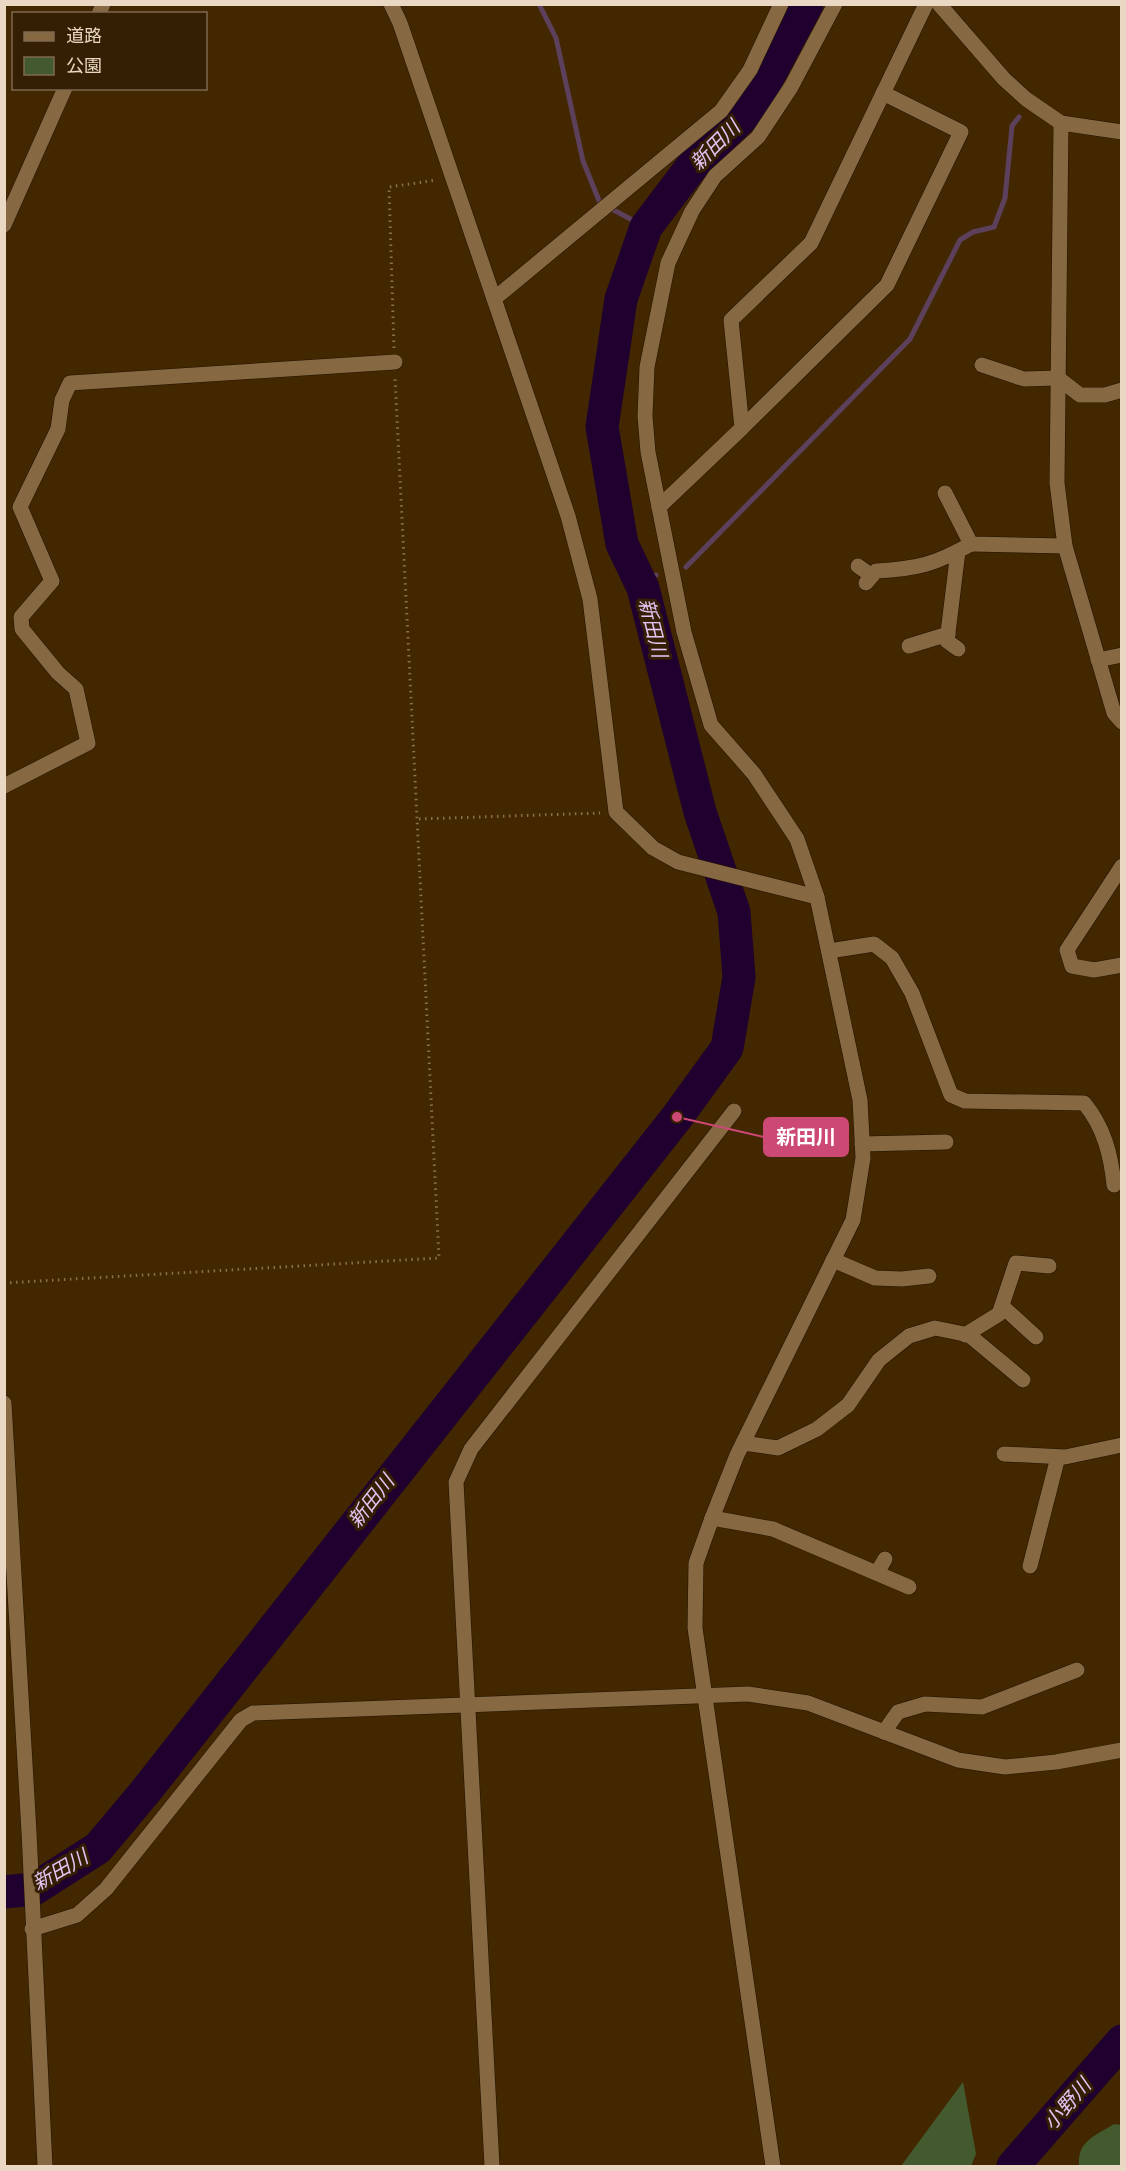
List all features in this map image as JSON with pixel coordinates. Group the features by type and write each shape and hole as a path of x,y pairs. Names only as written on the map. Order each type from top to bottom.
{"street":[{"path":"391,4 400,23 568,516 590,599 616,812 653,848 678,862 817,897"},
{"path":"495,299 721,111 750,70 781,4"},
{"path":"773,2166 695,1628 696,1563 743,1443 853,1220 863,1158 860,1100 817,897 797,839 754,774 711,724 684,632 648,452 645,416 647,367 668,263 692,211 715,176 758,137 791,87 835,4"},
{"path":"742,428 731,320 811,243 926,4"},
{"path":"939,4 1004,79 1026,99 1061,123 1122,132"},
{"path":"4,225 64,90"},
{"path":"659,507 887,285 961,132 883,93"},
{"path":"1061,123 1057,483 1065,546 1114,713 1122,722"},
{"path":"4,786 88,744 76,689 58,672 22,629 21,617 52,581 20,507 58,429 62,400 70,383 395,362"},
{"path":"982,365 1024,379 1058,378 1080,395 1105,395 1122,390"},
{"path":"945,493 965,548 947,641 958,649"},
{"path":"858,566 869,580 876,571 906,570 944,560 965,548 1065,546"},
{"path":"909,646 948,634"},
{"path":"1098,660 1122,655"},
{"path":"1122,866 1066,950 1072,966 1094,970 1122,965"},
{"path":"829,951 874,944 892,958 912,993 951,1095 965,1101 1084,1103 1096,1117 1111,1157 1114,1185"},
{"path":"492,2166 456,1482 471,1449 734,1111"},
{"path":"862,1144 946,1142"},
{"path":"833,1260 875,1278 902,1280 929,1276"},
{"path":"965,1335 999,1314 1016,1263 1049,1266"},
{"path":"1002,1306 1036,1337"},
{"path":"743,1443 778,1448 817,1429 848,1405 879,1360 909,1336 935,1328 969,1335 1023,1380"},
{"path":"4,1403 29,1832 45,2166"},
{"path":"1004,1454 1065,1457 1122,1444"},
{"path":"1030,1566 1058,1457"},
{"path":"712,1518 773,1529 909,1587"},
{"path":"877,1573 885,1559"},
{"path":"884,1732 898,1712 925,1704 982,1707 1077,1670"},
{"path":"32,1929 77,1915 106,1889 241,1720 253,1713 748,1694 808,1703 958,1760 1005,1767 1056,1762 1122,1750"}],"path":[{"path":"4,1283 439,1257 395,362 389,187 451,178"},
{"path":"419,819 616,812"}],"green space":[{"path":"963,2082 976,2154 971,2166 901,2166"},
{"path":"1114,2124 1121,2125 1121,2166 1079,2166 1079,2158 1084,2145"}],"waterway":[{"path":"539,4 556,38 583,161 600,203 646,227"},
{"name":"新田川","path":"4,1892 34,1889 98,1848 145,1792 677,1117 727,1048 739,977 734,912 700,812 643,588 622,544 602,427 621,299 646,227 696,161 751,109 807,4"},
{"path":"686,567 910,339 960,240 973,232 994,227 1005,198 1012,126 1019,117"},
{"path":"639,579 656,575"},
{"name":"小野川","path":"1013,2166 1122,2041"}],"place":[{"name":"新田川","path":"677,1117"}]}
